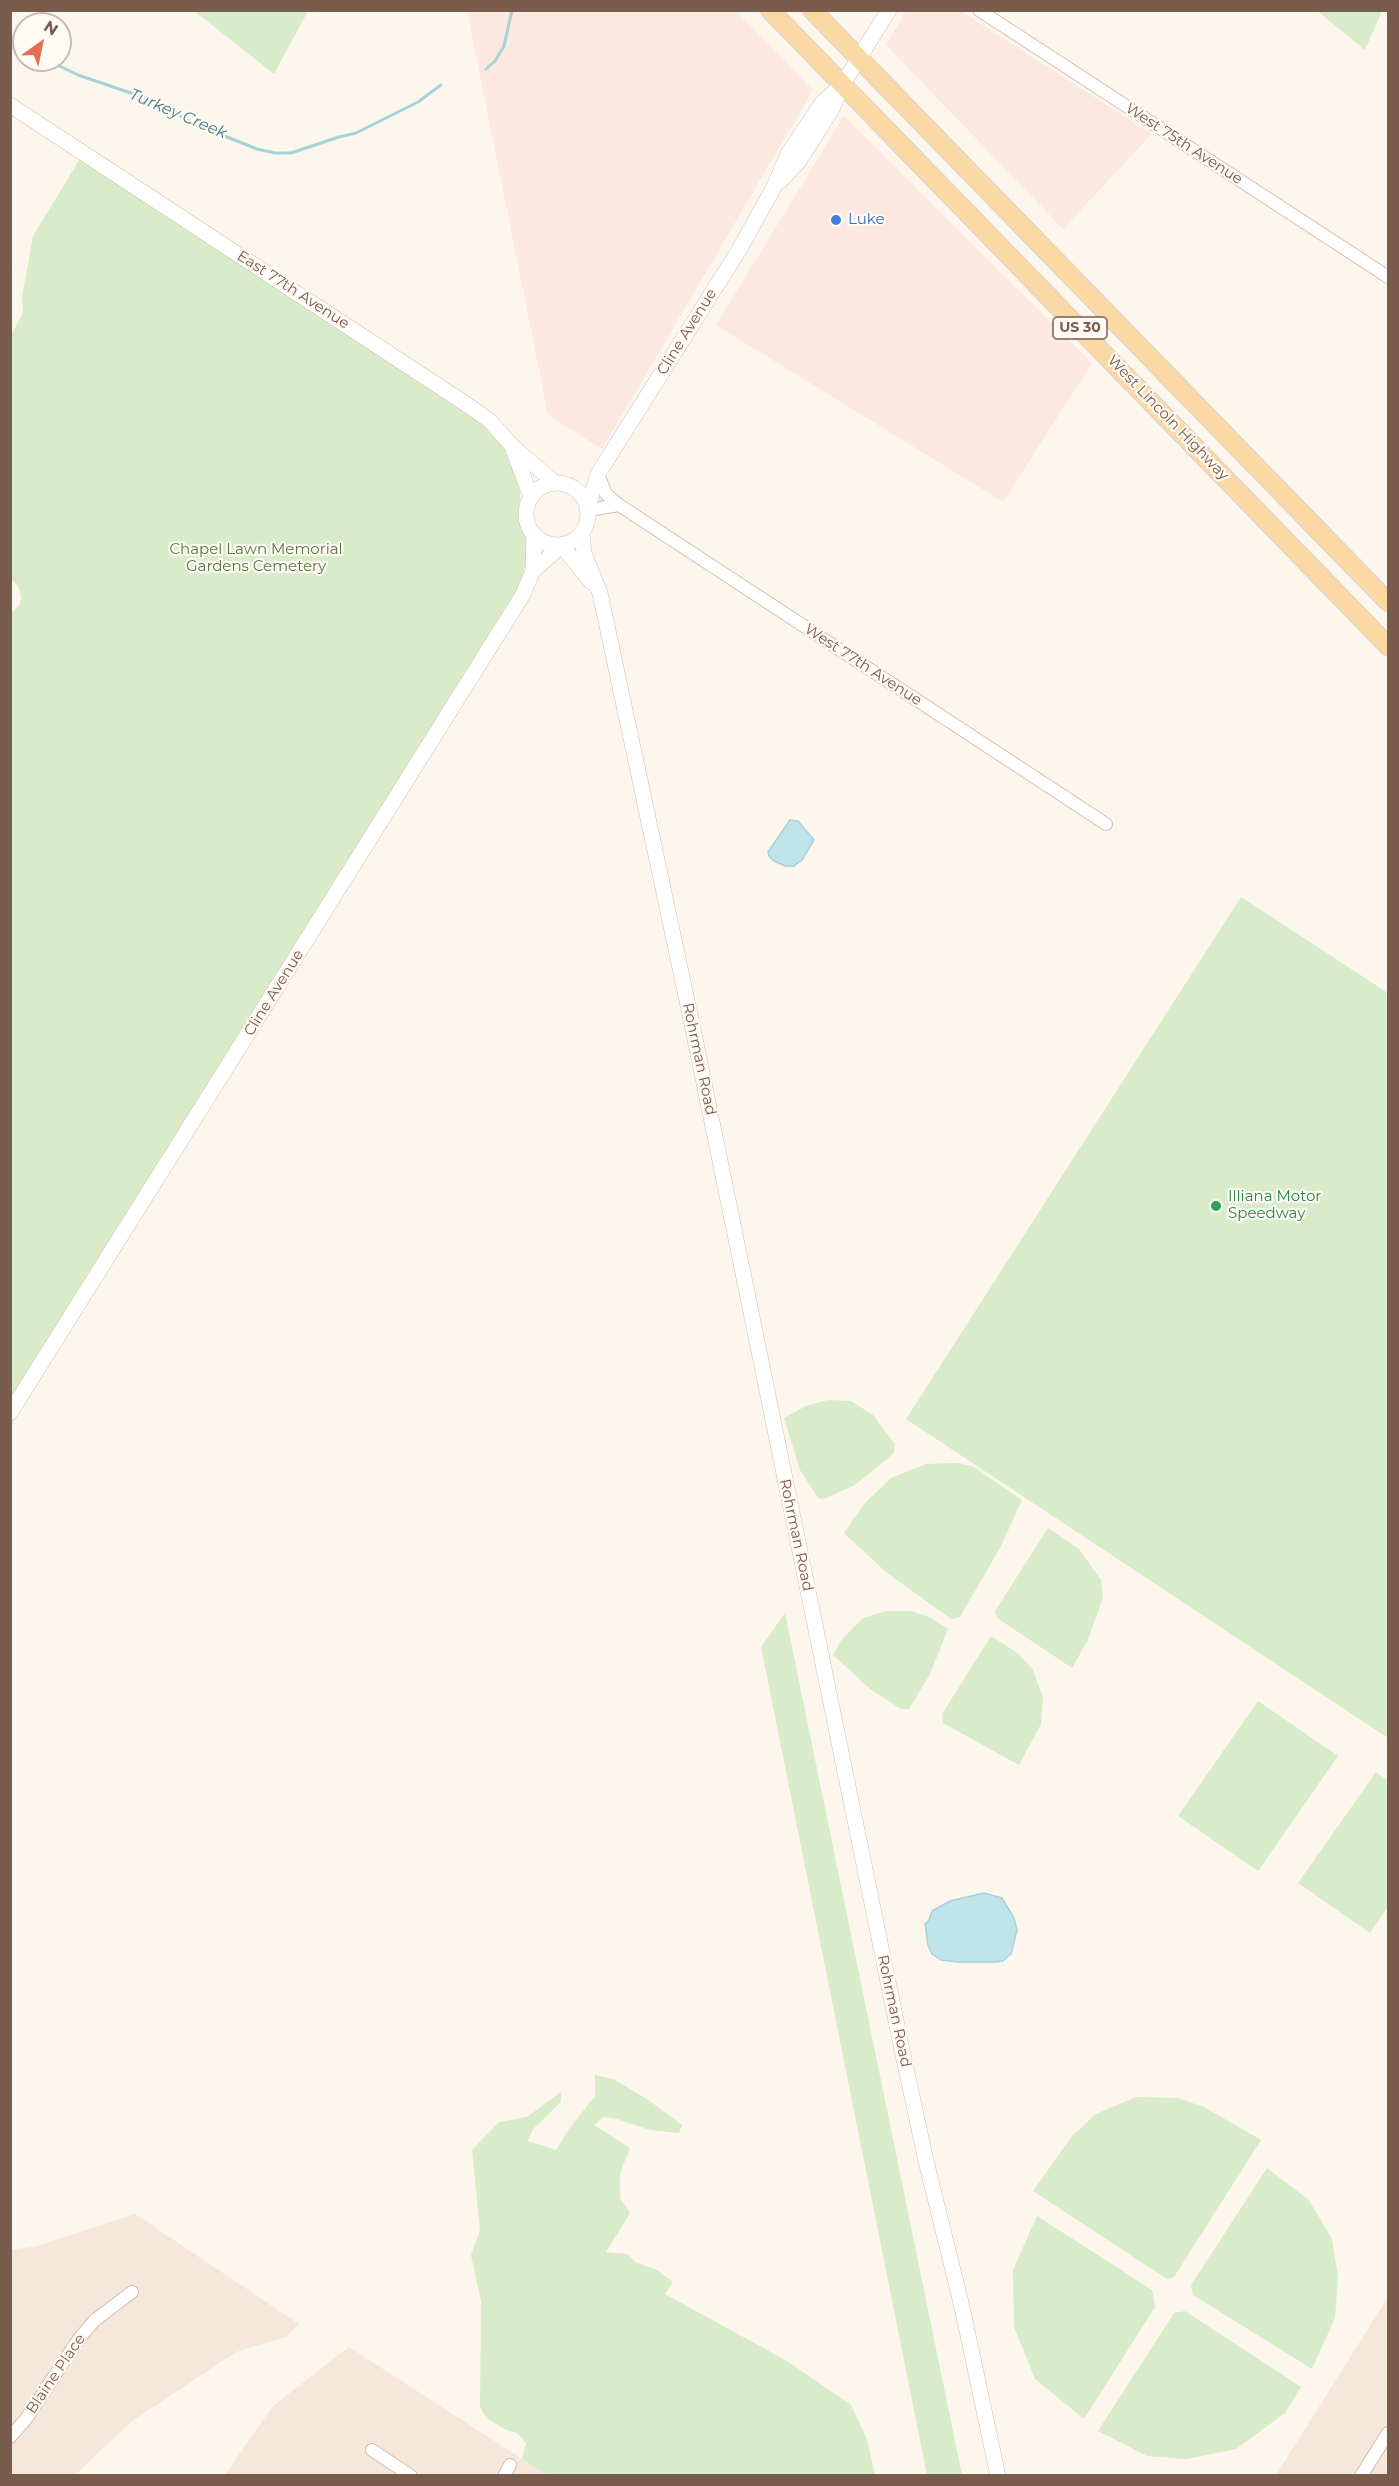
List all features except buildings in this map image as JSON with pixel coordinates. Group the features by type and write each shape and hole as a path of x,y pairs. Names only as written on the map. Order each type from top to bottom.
{"main road":[{"name":"West Lincoln Highway","path":"770,10 1389,646"},
{"name":"West Lincoln Highway","path":"813,10 1389,602"}],"street":[{"name":"Cline Avenue","path":"588,508 598,474 714,290 774,188 794,146 822,103 842,85 889,10"},
{"name":"West 75th Avenue","path":"979,10 1389,277"},
{"name":"East 77th Avenue","path":"10,105 472,408 490,421 512,446 558,483"},
{"name":"East 77th Avenue","path":"512,446 531,497"},
{"path":"558,483 581,494 588,508 588,523 582,534 573,542 561,546 544,543 534,536 526,517 531,497 541,487 558,483 598,474"},
{"name":"West 77th Avenue","path":"598,474 606,494 619,505 1106,825"},
{"path":"588,508 619,505"},
{"name":"Rohrman Road","path":"582,534 584,553 600,593 696,1047 902,2050 926,2161 963,2307 998,2475"},
{"name":"Cline Avenue","path":"533,571 534,536"},
{"name":"Cline Avenue","path":"10,1413 516,605 533,571 561,546"},
{"name":"Rohrman Road","path":"561,546 600,593"},
{"name":"Blaine Place","path":"10,2437 26,2419 78,2340 94,2321 132,2292"},
{"path":"1361,2475 1389,2433"},
{"path":"372,2450 411,2475"}],"shaded area":[{"path":"467,11 736,11 813,90 602,449 548,415"},
{"path":"906,11 961,11 1152,134 1063,229 886,45"},
{"path":"844,116 1092,363 1003,502 716,325"},
{"path":"135,2214 299,2324 286,2337 236,2352 132,2421 75,2475 11,2476 11,2250 37,2246"},
{"path":"1388,2297 1388,2475 1276,2475"},
{"path":"349,2347 547,2475 224,2476 273,2406"}],"green space":[{"path":"194,11 308,11 274,74"},
{"path":"1317,11 1382,11 1365,50"},
{"name":"Chapel Lawn Memorial Gardens Cemetery","path":"81,157 489,427 510,455 519,479 521,514 528,536 527,558 519,590 10,1400 10,614 20,605 21,597 18,586 10,578 11,336 23,312 22,296 33,236"},
{"name":"Illiana Motor Speedway","path":"1241,897 1388,993 1388,1738 906,1419"},
{"path":"828,1400 851,1401 873,1415 895,1444 894,1453 855,1485 824,1499 818,1498 800,1470 784,1418 806,1406"},
{"path":"959,1463 974,1467 1022,1500 1000,1548 960,1617 951,1619 886,1572 844,1533 864,1504 891,1478 926,1464"},
{"path":"1048,1528 1079,1549 1101,1580 1103,1597 1088,1640 1072,1668 997,1618 995,1611"},
{"path":"886,1611 912,1611 931,1618 948,1629 930,1674 909,1709 901,1709 870,1689 833,1655 842,1639 863,1618"},
{"path":"785,1613 962,2475 927,2475 761,1647"},
{"path":"991,1636 1019,1654 1033,1670 1043,1697 1041,1724 1019,1765 943,1723 942,1714"},
{"path":"1258,1701 1338,1756 1258,1871 1178,1816"},
{"path":"1376,1772 1388,1781 1388,1906 1370,1933 1298,1883"},
{"path":"595,2075 613,2079 650,2101 682,2125 679,2133 650,2130 617,2119 603,2117 594,2125 630,2148 620,2173 620,2198 630,2213 606,2252 628,2254 635,2262 657,2270 673,2282 665,2294 787,2361 851,2405 867,2439 875,2475 547,2475 522,2459 526,2443 517,2433 506,2430 483,2413 480,2406 481,2301 471,2255 480,2230 472,2150 499,2122 527,2117 561,2092 561,2102 533,2129 528,2141 556,2150 595,2096"},
{"path":"1136,2097 1178,2098 1204,2107 1261,2140 1174,2277 1167,2279 1033,2191 1072,2136 1096,2114"},
{"path":"1267,2168 1309,2200 1332,2239 1338,2277 1335,2318 1312,2369 1193,2295 1191,2285"},
{"path":"1037,2216 1152,2290 1155,2307 1084,2419 1035,2379 1014,2327 1013,2270"},
{"path":"1185,2311 1301,2387 1285,2413 1236,2449 1187,2459 1147,2456 1098,2431 1174,2313"}],"water":[{"path":"790,820 798,821 814,840 802,860 794,866 785,866 774,861 768,852"},
{"path":"984,1893 1002,1898 1014,1918 1017,1930 1011,1954 1003,1961 958,1962 941,1960 932,1954 928,1945 925,1924 932,1911 950,1901"}],"waterway":[{"name":"Turkey Creek","path":"486,69 495,61 504,46 512,10"},
{"name":"Turkey Creek","path":"72,72 160,103 192,123 257,149 275,153 291,153 356,133 418,102 441,85"}],"place":[{"name":"Luke","path":"836,220"},
{"name":"Illiana Motor Speedway","path":"1216,1206"}]}
